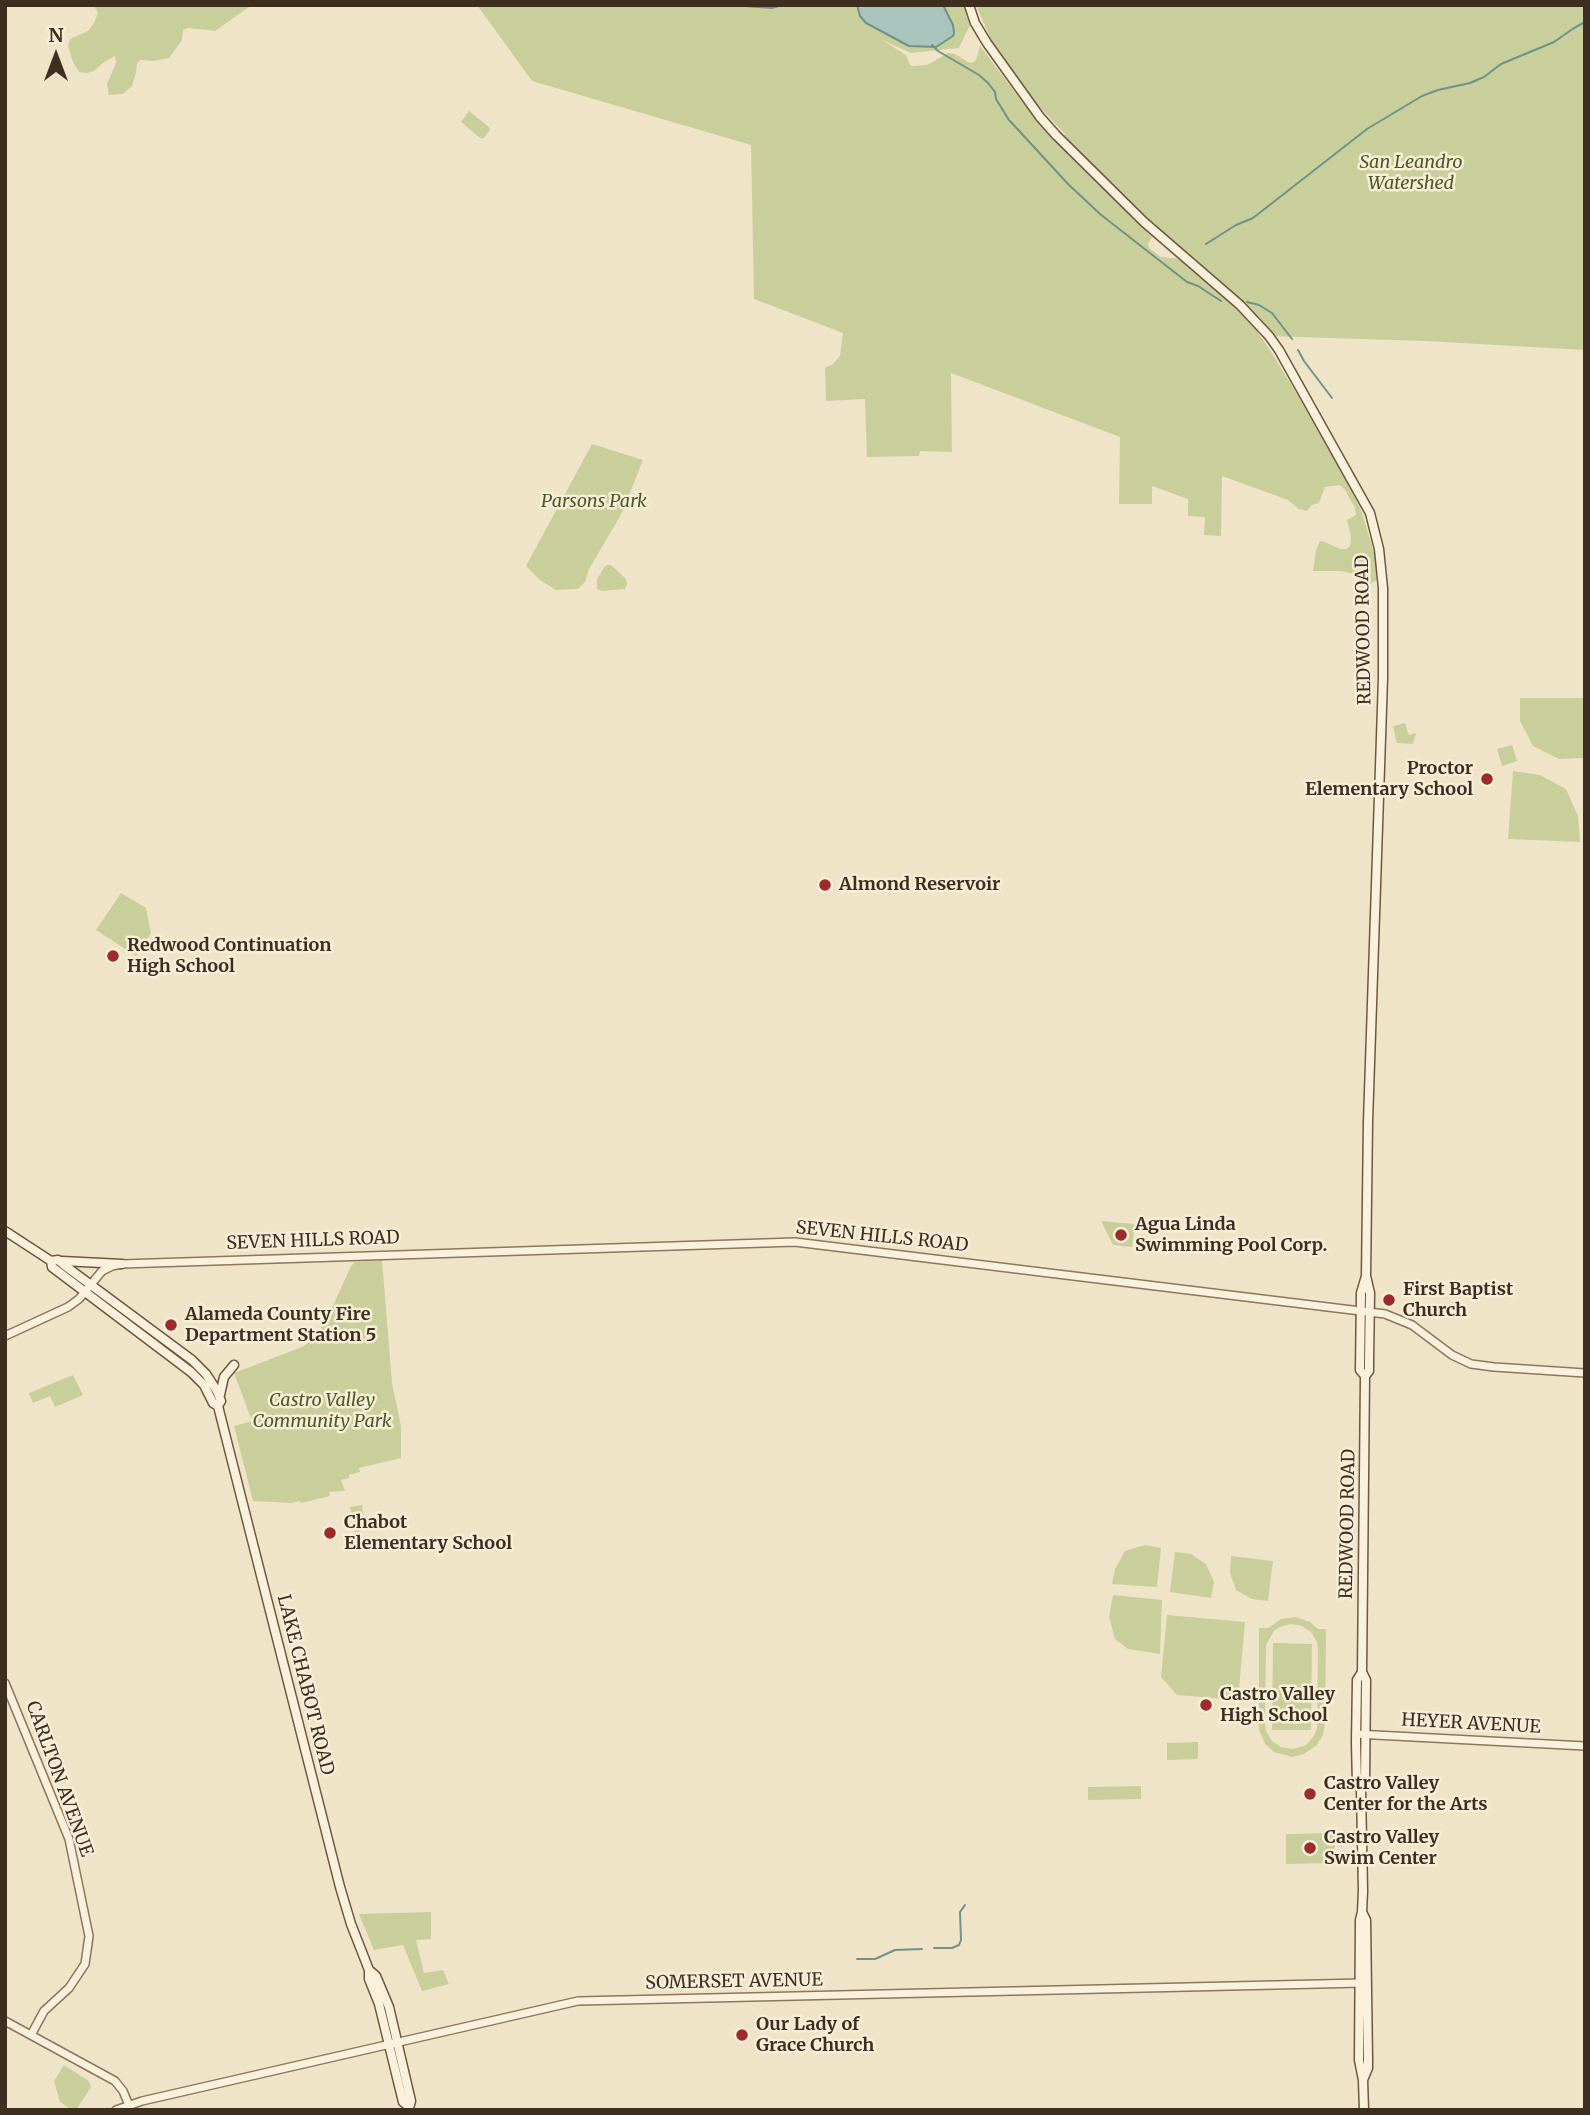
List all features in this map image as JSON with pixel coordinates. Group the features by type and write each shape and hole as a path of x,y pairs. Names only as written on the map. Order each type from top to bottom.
{"main road":[{"name":"REDWOOD ROAD","path":"969,5 975,23 987,43 1056,135 1144,222 1240,305 1269,336 1358,492 1373,524 1382,570 1383,678 1369,1083 1366,1276 1370,1293 1365,1311 1369,1371 1365,1376 1362,1672 1357,1680 1361,1734 1357,1784 1361,1789 1362,1912 1366,1920 1359,2068 1363,2080 1364,2110"},
{"name":"LAKE CHABOT ROAD","path":"5,1231 55,1261 88,1288 192,1360 206,1374 219,1402 340,1887 369,1970 376,1976 388,2000 403,2102 409,2108"},
{"path":"55,1261 122,1264"},
{"path":"219,1402 222,1381 234,1365"}],"street":[{"name":"SEVEN HILLS ROAD","path":"5,1336 68,1307 79,1299 104,1269 122,1264 795,1241 1385,1314 1403,1320 1452,1355 1471,1364 1585,1373"},
{"name":"CARLTON AVENUE","path":"5,1683 69,1839 89,1936 85,1964 72,1984 42,2015 32,2035"},
{"name":"HEYER AVENUE","path":"1361,1734 1585,1746"},
{"name":"SOMERSET AVENUE","path":"116,2110 393,2042 578,2001 1362,1983"},
{"path":"5,2021 115,2081 130,2107"}],"green space":[{"path":"93,5 252,5 215,31 189,28 183,30 182,40 169,58 141,60 137,63 132,86 123,94 109,95 107,84 116,63 115,56 94,71 79,72 68,46 70,39 88,31 94,23 98,13"},
{"path":"477,5 965,5 970,25 959,48 911,53 882,40 906,55 913,66 927,65 948,53 972,63 976,60 980,46 1039,124 1152,237 1149,248 1161,257 1186,262 1251,323 1292,386 1361,510 1376,559 1377,580 1370,584 1353,574 1341,571 1313,571 1320,541 1340,549 1350,546 1347,520 1356,515 1355,508 1340,485 1325,487 1319,503 1312,505 1307,511 1299,509 1288,500 1222,476 1221,536 1204,535 1205,517 1188,516 1188,499 1152,486 1152,504 1119,504 1120,437 951,373 952,452 920,451 919,456 867,457 865,399 826,401 825,368 840,356 843,333 754,299 751,145 532,81"},
{"name":"San Leandro Watershed","path":"976,5 1585,5 1585,350 1269,336 1144,222 1060,139 1065,134 1036,103 1012,71 992,42"},
{"path":"469,111 489,127 490,130 484,138 480,138 461,122"},
{"name":"Parsons Park","path":"592,444 643,460 622,513 589,569 585,582 578,589 556,590 540,580 526,566"},
{"path":"611,565 626,579 625,589 597,589 597,579 605,566"},
{"path":"1520,698 1583,698 1584,758 1559,759 1533,746 1520,721"},
{"path":"1405,723 1409,735 1416,733 1413,744 1397,743 1393,726"},
{"path":"1512,745 1517,761 1502,766 1497,749"},
{"path":"1513,771 1540,775 1566,789 1578,816 1580,842 1508,839"},
{"path":"121,893 146,908 151,933 136,956 96,930"},
{"name":"Agua Linda Swimming Pool Corp.","path":"1101,1221 1135,1224 1132,1247 1113,1245"},
{"name":"Castro Valley Community Park","path":"382,1260 392,1383 401,1426 401,1458 359,1468 360,1472 341,1480 345,1491 329,1492 330,1496 301,1503 253,1501 234,1426 252,1421 234,1373 302,1347 314,1338 326,1321 351,1266 355,1262"},
{"path":"73,1375 83,1395 55,1407 50,1396 33,1403 29,1393"},
{"path":"362,1505 365,1529 355,1533 350,1507"},
{"path":"1145,1545 1161,1548 1157,1587 1112,1584 1115,1569 1125,1551"},
{"path":"1175,1552 1191,1554 1206,1564 1214,1582 1211,1598 1170,1592"},
{"path":"1231,1556 1273,1561 1268,1601 1252,1599 1236,1590 1230,1573"},
{"path":"1113,1595 1162,1600 1160,1654 1128,1649 1115,1639 1109,1617"},
{"path":"1167,1615 1245,1622 1238,1700 1177,1695 1161,1677"},
{"path":"1296,1617 1310,1622 1318,1629 1326,1629 1323,1735 1316,1746 1304,1754 1292,1757 1274,1752 1265,1744 1259,1730 1259,1628 1268,1628 1281,1619","holes":["1291,1624 1302,1626 1311,1632 1317,1642 1317,1728 1306,1745 1293,1749 1281,1747 1272,1741 1266,1731 1266,1645 1274,1631 1280,1627"]},
{"path":"1273,1643 1312,1644 1311,1730 1272,1730"},
{"path":"1198,1742 1198,1759 1167,1760 1167,1743"},
{"path":"1141,1786 1141,1799 1088,1800 1088,1787"},
{"name":"Castro Valley Swim Center","path":"1334,1833 1335,1863 1286,1864 1286,1834"},
{"path":"431,1912 431,1939 416,1940 424,1973 443,1970 449,1984 422,1991 403,1945 374,1950 359,1914"},
{"path":"64,2065 89,2081 91,2087 76,2110 60,2102 54,2081"}],"water":[{"path":"857,5 943,5 954,33 936,47 909,46 866,23 860,16"}],"waterway":[{"path":"731,5 772,8 782,5"},
{"path":"1206,244 1236,225 1253,218 1367,129 1422,96 1484,77 1501,64 1554,42 1585,22"},
{"path":"932,45 988,83 1009,120"},
{"path":"1010,121 1068,184 1100,214 1187,282 1221,301"},
{"path":"1247,302 1272,313 1292,339"},
{"path":"1298,350 1332,398"},
{"path":"934,1948 952,1948 959,1945 960,1912 965,1905"},
{"path":"857,1959 875,1959 895,1950 922,1949"}],"place":[{"name":"Proctor Elementary School","path":"1487,779"},
{"name":"Almond Reservoir","path":"825,885"},
{"name":"Redwood Continuation High School","path":"113,956"},
{"name":"Agua Linda Swimming Pool Corp.","path":"1121,1235"},
{"name":"First Baptist Church","path":"1389,1300"},
{"name":"Alameda County Fire Department Station 5","path":"171,1325"},
{"name":"Chabot Elementary School","path":"330,1533"},
{"name":"Castro Valley High School","path":"1206,1705"},
{"name":"Castro Valley Center for the Arts","path":"1310,1794"},
{"name":"Castro Valley Swim Center","path":"1310,1848"},
{"name":"Our Lady of Grace Church","path":"742,2035"}]}
